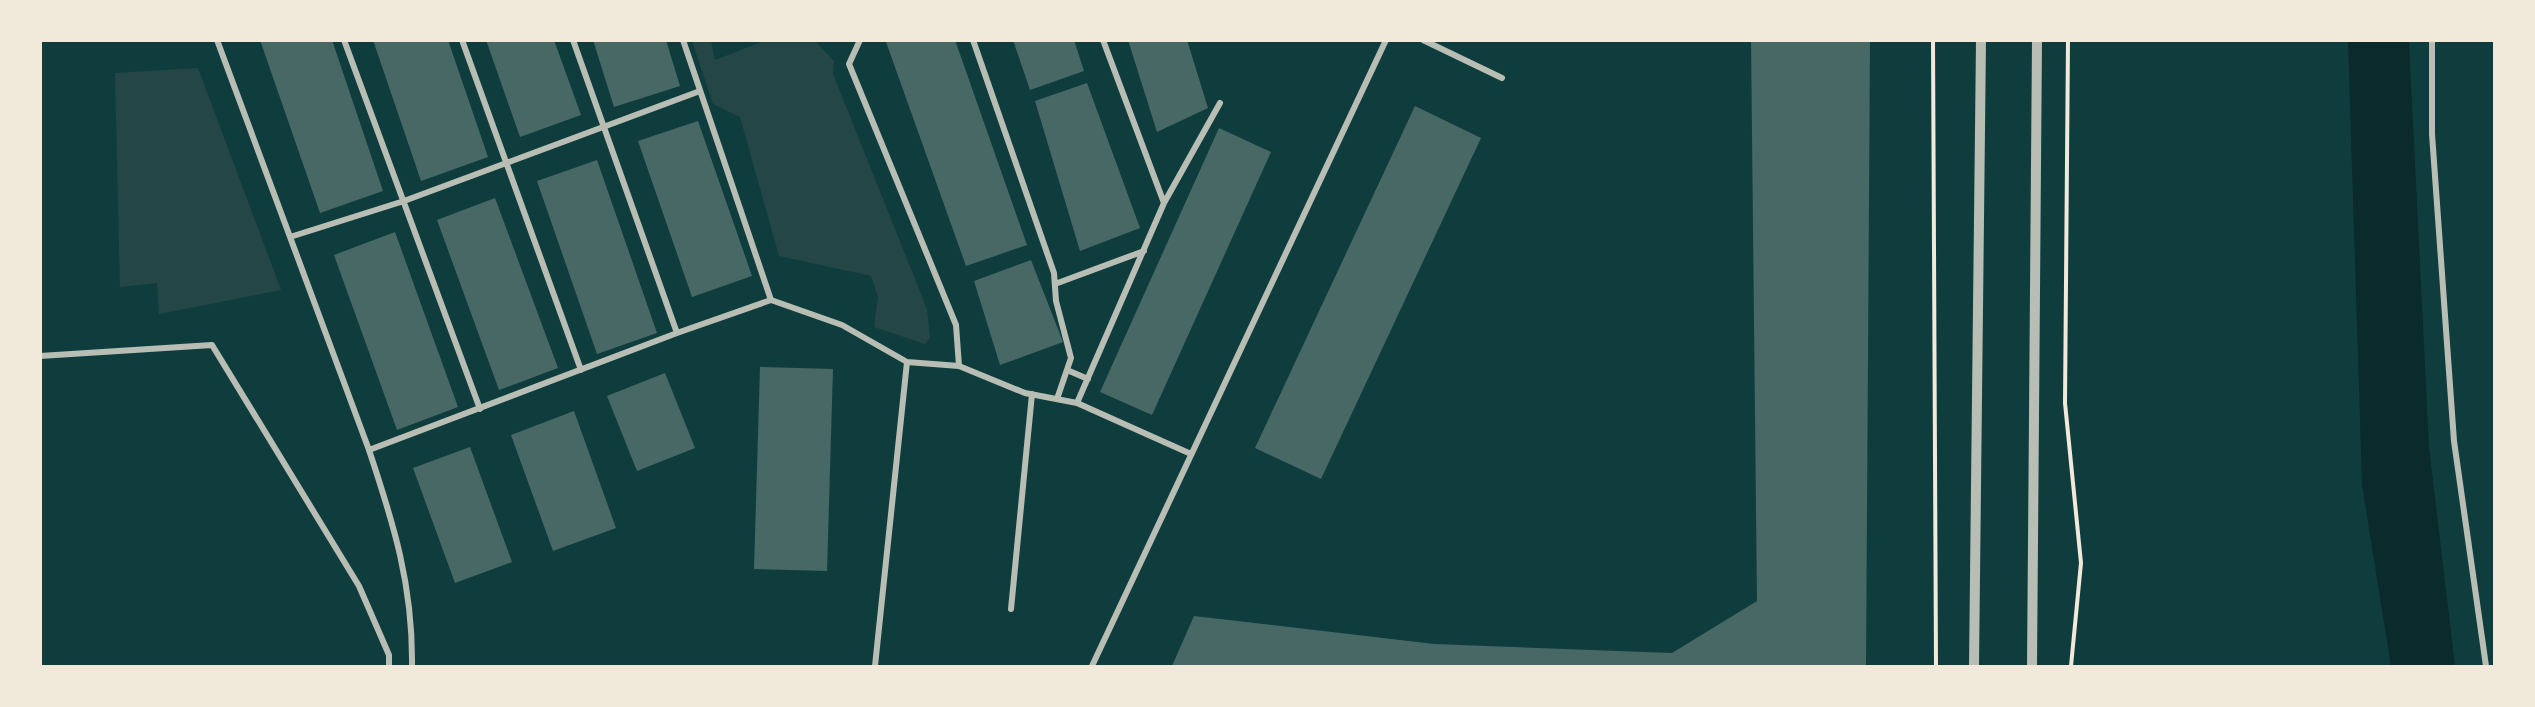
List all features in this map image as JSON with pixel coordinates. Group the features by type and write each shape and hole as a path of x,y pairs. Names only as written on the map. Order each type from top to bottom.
{"street":[{"path":"217,40 369,450 396,529 408,587 412,666"},
{"path":"344,40 480,410"},
{"path":"462,40 581,370"},
{"path":"573,40 676,333"},
{"path":"683,40 771,300"},
{"path":"860,40 849,64 956,325 960,366"},
{"path":"973,40 1054,273 1056,301 1071,358 1057,399"},
{"path":"1103,40 1164,203"},
{"path":"1092,666 1386,40"},
{"path":"1423,40 1502,78"},
{"path":"1974,666 1981,40"},
{"path":"2032,666 2037,40"},
{"path":"2432,40 2432,134 2454,441 2486,666"},
{"path":"290,237 404,201 505,161 700,91"},
{"path":"1077,403 1164,203 1220,103"},
{"path":"1055,284 1144,251"},
{"path":"369,450 480,410 676,333 771,300 842,325 907,362 960,366 1032,394 1077,403 1191,454"},
{"path":"40,356 212,345 360,586 389,655 388,666"},
{"path":"875,666 907,362"},
{"path":"1067,370 1088,379"},
{"path":"1011,609 1032,394"}],"path":[{"path":"1934,40 1936,666"},
{"path":"2068,40 2065,403 2082,563 2071,666"}],"shaded area":[{"path":"692,41 711,41 715,60 764,41 815,41 834,61 833,74 927,309 930,338 925,344 874,327 878,297 871,276 779,256 740,117 713,104"},
{"path":"2348,41 2409,41 2429,447 2455,666 2391,666 2362,485"},
{"path":"198,68 281,290 159,314 157,283 120,287 115,73"}],"building":[{"path":"260,40 332,40 383,191 320,213"},
{"path":"373,40 448,40 488,157 421,181"},
{"path":"486,40 554,40 581,115 520,137"},
{"path":"593,40 666,40 680,86 614,107"},
{"path":"888,40 955,40 1027,245 966,266 886,42"},
{"path":"1013,40 1074,40 1084,71 1030,90"},
{"path":"1128,40 1187,40 1208,108 1157,132"},
{"path":"1751,40 1870,40 1866,666 1172,666 1194,616 1434,644 1672,653 1757,601"},
{"path":"1087,83 1140,228 1080,251 1035,101"},
{"path":"1415,106 1481,138 1321,479 1255,448"},
{"path":"698,121 752,276 692,297 638,141"},
{"path":"1219,128 1271,152 1152,415 1100,392"},
{"path":"597,160 657,333 597,354 537,181"},
{"path":"495,198 558,368 499,390 437,220"},
{"path":"395,232 458,407 397,430 334,255"},
{"path":"1031,260 1063,342 1000,365 974,281"},
{"path":"760,367 833,369 827,571 754,569"},
{"path":"665,373 695,448 637,471 607,396"},
{"path":"574,411 616,528 553,551 511,435"},
{"path":"470,447 512,562 455,583 413,468"}]}
